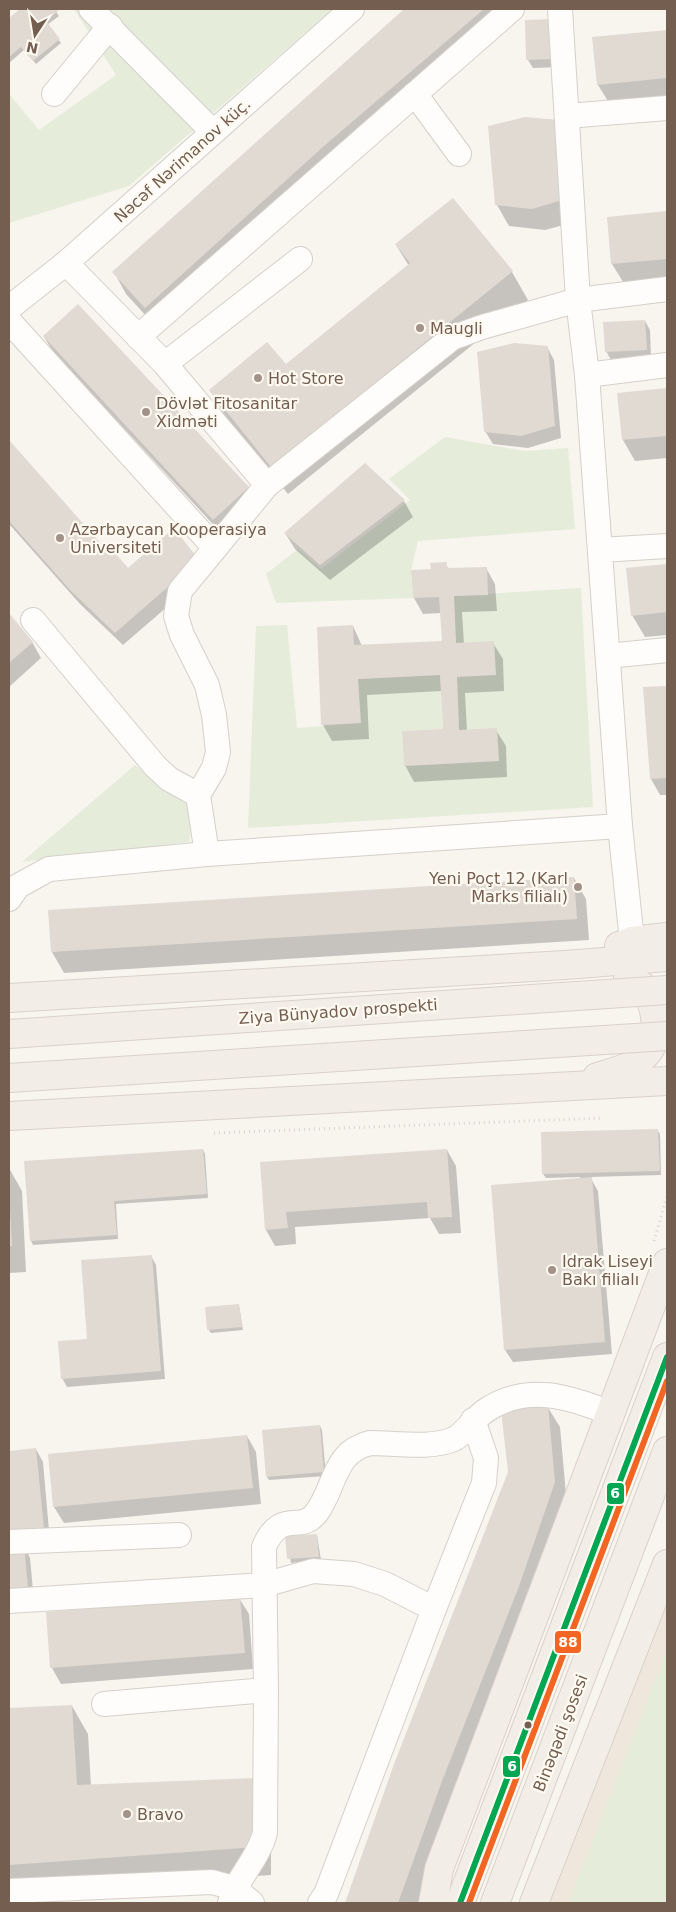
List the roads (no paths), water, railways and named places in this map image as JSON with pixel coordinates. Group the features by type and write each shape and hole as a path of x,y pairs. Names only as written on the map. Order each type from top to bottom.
{"main road":[{"path":"565,965 632,941 667,937"},
{"name":"Ziya Bünyadov prospekti","path":"9,998 565,965 667,957"},
{"path":"554,1088 626,1068 645,1055 654,1041 656,1019 652,1002 643,987 627,977 604,969 565,965"},
{"name":"Ziya Bünyadov prospekti","path":"9,1034 667,990"},
{"path":"9,1078 667,1036"},
{"path":"9,1116 667,1081"},
{"path":"433,1903 439,1869 612,1414 666,1266"},
{"name":"Binəqədi şosesi","path":"460,1903 667,1357"},
{"name":"Binəqədi şosesi","path":"495,1903 667,1452"},
{"path":"534,1903 667,1564"}],"street":[{"path":"91,9 110,26 213,132"},
{"name":"Nəcəf Nərimanov küç.","path":"9,308 66,263 352,9"},
{"path":"138,337 512,9"},
{"path":"560,9 578,300 587,374 620,826 632,941"},
{"path":"54,94 110,26"},
{"path":"415,94 459,154"},
{"path":"567,116 667,108"},
{"path":"165,364 300,259"},
{"path":"66,263 165,364 267,485"},
{"path":"207,854 198,795 214,768 218,752 214,715 207,685 182,635 176,616 176,602 180,591 215,548 267,485 452,338 482,327 578,300 667,289"},
{"path":"9,320 215,548"},
{"path":"587,374 667,365"},
{"path":"600,550 667,546"},
{"path":"33,620 155,766 170,779 198,795"},
{"path":"608,656 667,650"},
{"path":"9,899 18,886 49,869 207,854 620,826"},
{"path":"232,1896 262,1847 265,1833 264,1547 270,1533 278,1525 310,1520 317,1512 330,1488 336,1468 349,1453 361,1446 370,1443 439,1444 456,1438 473,1420 500,1401 536,1394 559,1396 612,1414"},
{"path":"320,1903 326,1894 434,1608 484,1483 486,1458 473,1420"},
{"path":"9,1542 179,1535"},
{"path":"9,1601 264,1585 313,1571 354,1574 385,1584 434,1608"},
{"path":"104,1704 266,1690"},
{"path":"424,1903 439,1869"},
{"path":"9,1891 212,1882 232,1896 252,1903"}],"place":[{"name":"Maugli","path":"420,328"},
{"name":"Hot Store","path":"258,378"},
{"name":"Dövlət Fitosanitar Xidməti","path":"146,412"},
{"name":"Azərbaycan Kooperasiya Universiteti","path":"60,538"},
{"name":"Yeni Poçt 12 (Karl Marks filialı)","path":"578,887"},
{"name":"Idrak Liseyi Bakı filialı","path":"552,1270"},
{"name":"Bravo","path":"127,1814"}]}
